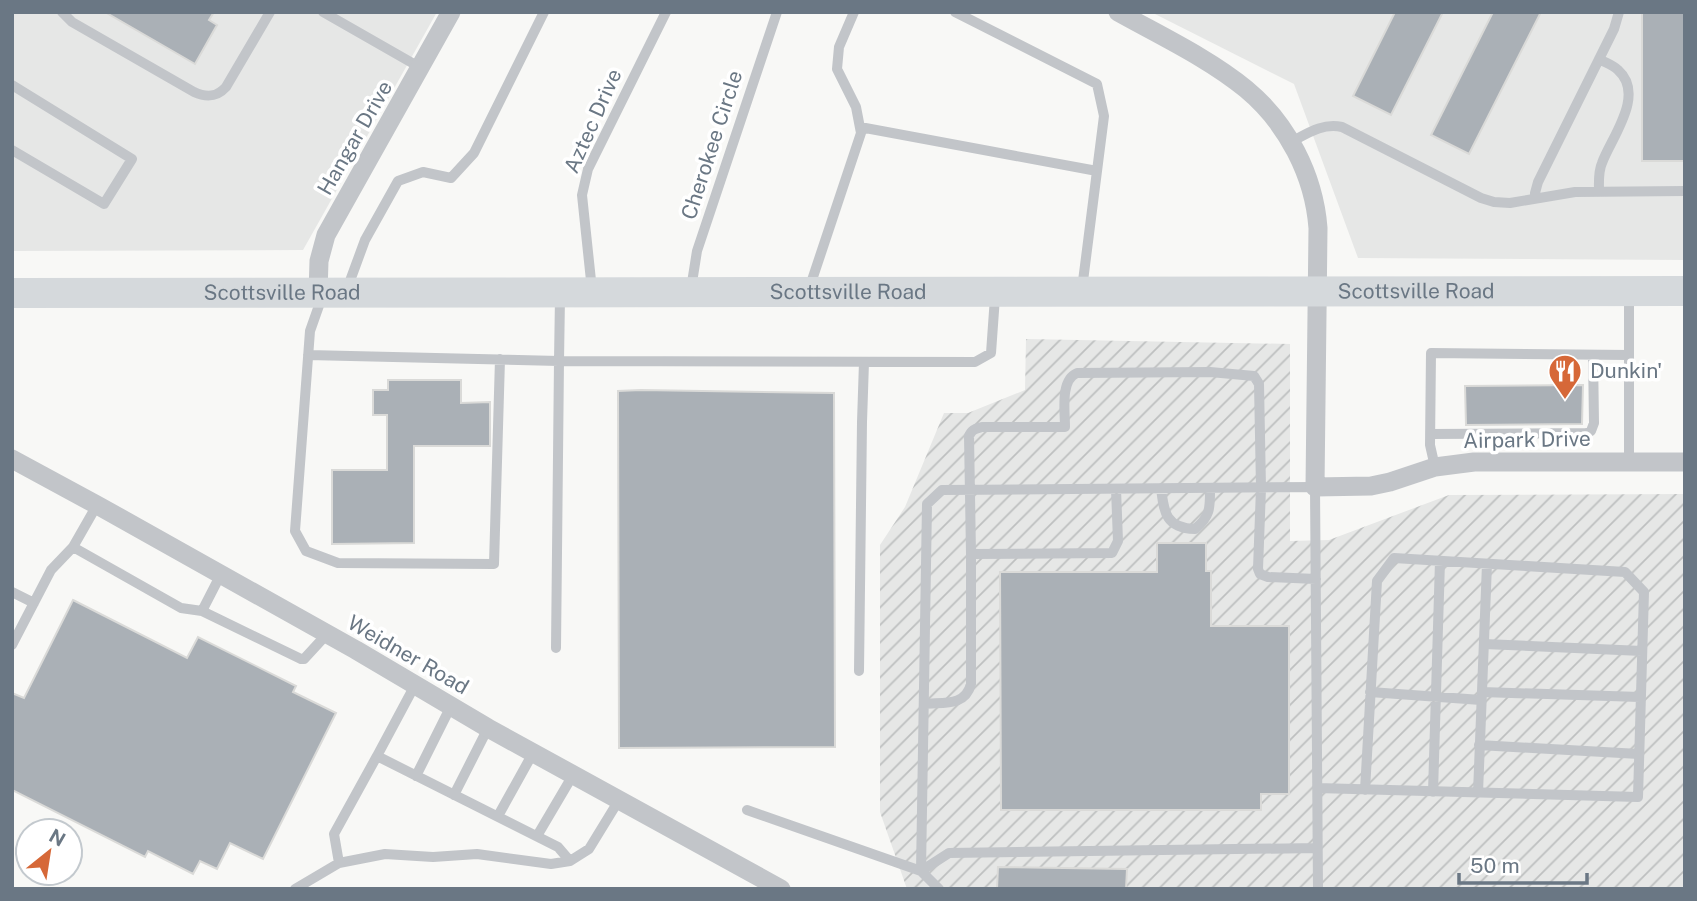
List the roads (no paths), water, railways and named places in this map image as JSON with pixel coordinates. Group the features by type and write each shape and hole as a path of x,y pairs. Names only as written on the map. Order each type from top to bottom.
{"main road":[{"name":"Scottsville Road","path":"12,293 1685,291"}],"street":[{"name":"Hangar Drive","path":"329,293 319,261 326,235 451,12"},
{"path":"1118,12 1235,80 1276,119 1291,142 1309,183 1317,214 1319,242 1315,487"},
{"name":"Weidner Road","path":"12,459 327,634 488,729 781,889"},
{"name":"Airpark Drive","path":"1315,487 1380,485 1435,467 1486,461 1685,462"}],"lane":[{"path":"62,12 72,22 194,92 207,96 220,94 226,88 270,12"},
{"path":"323,12 421,68"},
{"path":"500,359 494,564 338,563 306,551 295,531 310,331 329,293 365,240 398,181 423,172 451,178 474,153 544,12"},
{"name":"Aztec Drive","path":"593,293 582,195 588,169 666,12"},
{"name":"Cherokee Circle","path":"690,293 697,251 777,12"},
{"path":"808,293 861,132 856,107 837,69 839,47 854,12"},
{"path":"955,12 1097,84 1104,116 1082,293"},
{"path":"1535,198 1538,183 1614,29 1619,12"},
{"path":"1599,59 1616,68 1628,87 1626,113 1602,163 1599,191"},
{"path":"12,150 104,204 132,159 14,89"},
{"path":"860,127 1097,170"},
{"path":"1291,142 1317,128 1342,127 1488,201 1510,203 1558,194 1599,191 1685,191"},
{"path":"1629,291 1629,462"},
{"path":"556,648 560,293"},
{"path":"308,355 559,361 975,362 991,353 996,293"},
{"path":"1435,467 1430,434 1431,353 1629,355"},
{"path":"1430,434 1587,433 1591,431 1594,423 1593,355"},
{"path":"859,671 864,362"},
{"path":"924,704 963,699 969,694 971,684 969,436 974,429 982,427 1065,427 1065,391 1071,376 1077,373 1210,372 1254,376 1259,384 1261,488 1258,569 1268,578 1316,579"},
{"path":"921,871 927,504 942,490 1315,487 1318,889"},
{"path":"1161,488 1164,510 1170,521 1182,528 1195,529 1204,521 1210,507 1210,488"},
{"path":"971,554 1112,553 1118,541 1116,489"},
{"path":"12,645 51,570 73,547 97,505"},
{"path":"73,547 181,608 202,611 301,659 327,634"},
{"path":"1317,788 1364,790 1433,792 1638,797 1644,592 1625,572 1394,558 1377,581 1364,790"},
{"path":"1433,792 1440,561"},
{"path":"1478,793 1487,564"},
{"path":"202,611 220,574"},
{"path":"12,592 34,603"},
{"path":"1484,643 1642,651"},
{"path":"339,863 334,834 415,685"},
{"path":"1370,692 1436,697 1640,697"},
{"path":"416,775 451,706"},
{"path":"454,794 488,729"},
{"path":"1479,745 1639,754"},
{"path":"498,816 533,753"},
{"path":"377,756 558,847 570,861"},
{"path":"537,836 573,775"},
{"path":"295,889 339,863 385,854 433,857 477,854 551,864 570,861 589,849 619,800"},
{"path":"747,810 921,871 939,889"},
{"path":"921,871 949,853 1317,848"}],"place":[{"name":"Dunkin'","path":"1565,401"}]}
